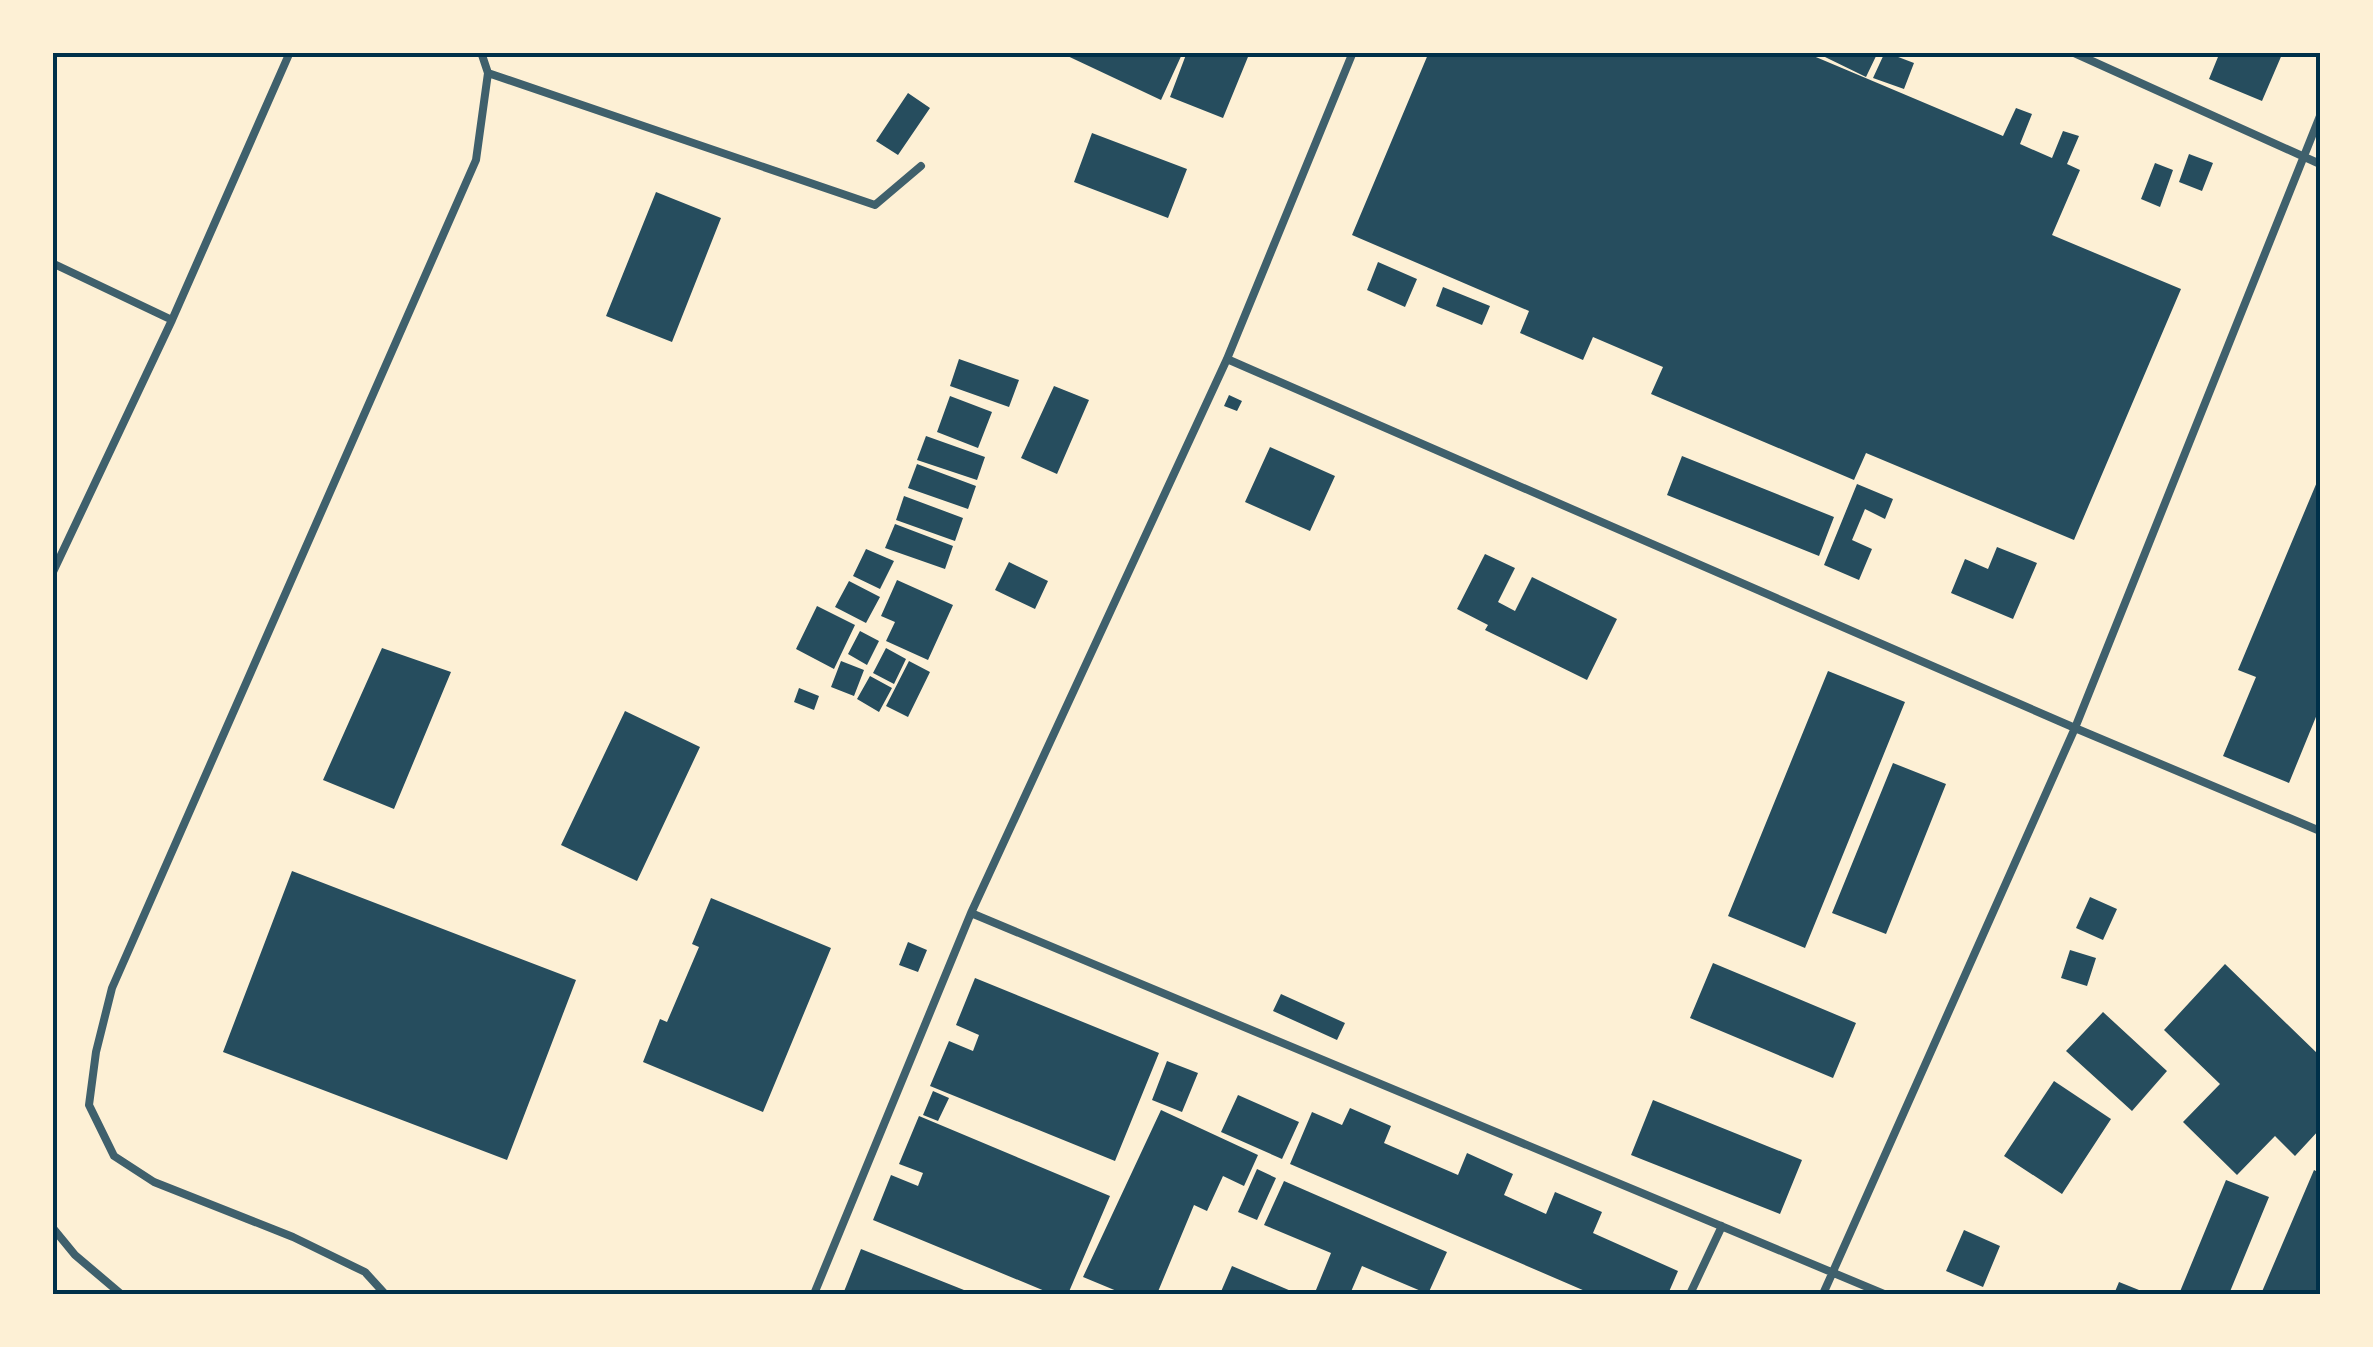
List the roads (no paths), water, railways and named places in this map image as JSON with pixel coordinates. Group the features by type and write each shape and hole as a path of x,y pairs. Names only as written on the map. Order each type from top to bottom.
{"lane":[{"path":"52,574 172,320 290,52"},
{"path":"385,1294 365,1272 293,1238 154,1182 114,1156 88,1105 112,988 476,160 488,72 480,52"},
{"path":"814,1294 970,912 1227,359 1353,52"},
{"path":"2072,52 2320,164"},
{"path":"488,72 875,205 921,166"},
{"path":"1823,1294 2075,728 2320,116"},
{"path":"52,262 172,320"},
{"path":"1227,359 2320,831"},
{"path":"970,912 1884,1294"},
{"path":"1690,1294 1722,1226"},
{"path":"52,1227 75,1255 121,1294"}]}
